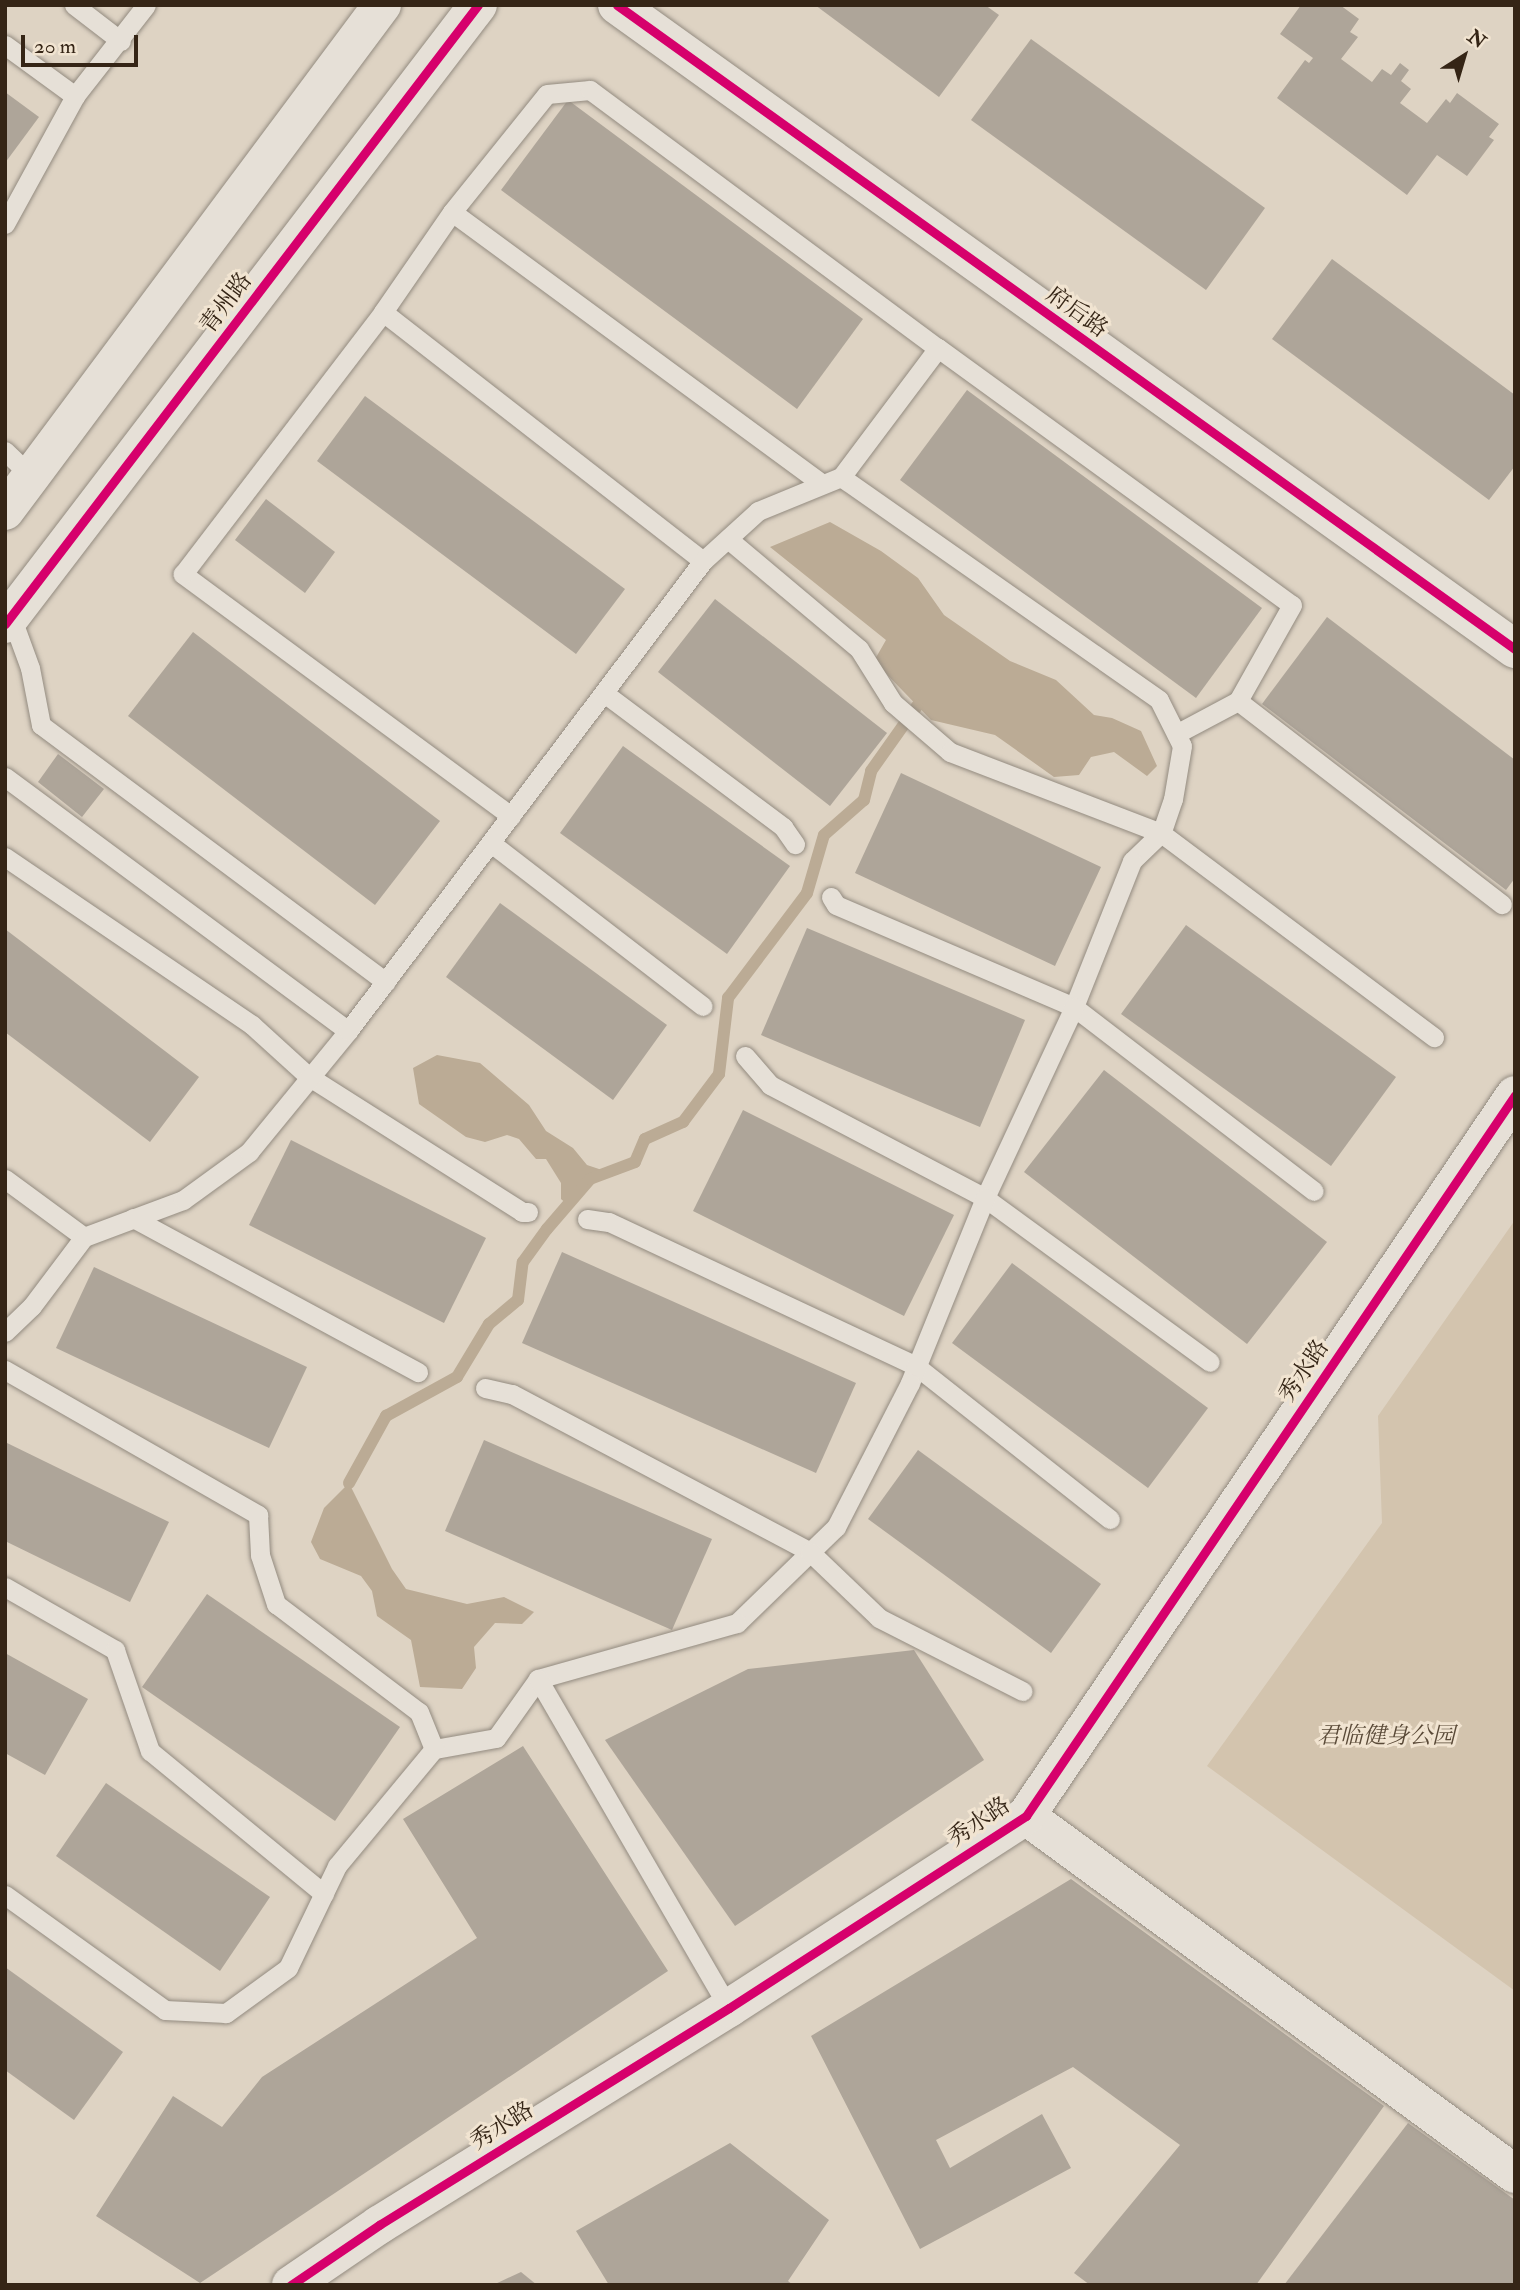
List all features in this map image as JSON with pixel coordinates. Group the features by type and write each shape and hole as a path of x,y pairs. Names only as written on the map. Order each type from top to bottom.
{"street":[{"path":"5,511 18,463 382,5"},
{"name":"青州路","path":"8,620 478,5"},
{"name":"府后路","path":"617,5 1515,649"},
{"name":"秀水路","path":"291,2285 379,2225 729,2008 1026,1816 1515,1095"},
{"path":"1026,1816 1515,2174"}],"lane":[{"path":"74,5 121,41"},
{"path":"5,224 75,96 121,41 146,5"},
{"path":"5,45 75,96"},
{"path":"511,816 183,574 383,312 452,212 547,94 590,90 1292,605 1238,701 1176,734"},
{"path":"5,1895 165,2010 226,2013 288,1968 337,1866 434,1749 496,1738 538,1679 737,1623 836,1527 916,1366 985,1198 1073,1007 1132,861 1161,833 1173,799 1182,746 1159,700 832,480 452,212"},
{"path":"383,312 703,561"},
{"path":"5,1332 32,1306 85,1237 183,1200 249,1152 386,982 703,561 758,511 832,480 939,348"},
{"path":"728,539 859,649 893,703 950,752 1161,833 1434,1037"},
{"path":"8,620 30,668 41,725 386,982"},
{"path":"604,693 783,827 795,844"},
{"path":"1238,701 1502,904"},
{"path":"5,777 348,1031"},
{"path":"491,843 703,1006"},
{"path":"5,857 252,1025 308,1076 522,1212 528,1212"},
{"path":"831,897 836,905 1073,1007 1314,1191"},
{"path":"745,1056 770,1085 985,1198 1210,1362"},
{"path":"5,1180 85,1237"},
{"path":"133,1218 418,1372"},
{"path":"587,1219 610,1222 916,1366 1110,1519"},
{"path":"5,1370 258,1516 260,1555 276,1604 419,1712 434,1749"},
{"path":"485,1388 512,1394 810,1552 879,1618 1022,1691"},
{"path":"5,1587 115,1650 150,1751 324,1894"},
{"path":"538,1679 729,2008"}],"green space":[{"name":"君临健身公园","path":"1515,1220 1515,1991 1207,1766 1382,1523 1378,1416"}],"shaded area":[{"path":"830,522 881,551 918,578 944,615 1010,661 1056,680 1094,715 1112,718 1141,731 1157,766 1147,776 1114,752 1091,757 1079,775 1054,777 995,735 931,720 874,661 886,640 770,547"},
{"path":"437,1055 480,1063 529,1105 546,1131 573,1148 587,1165 608,1172 590,1179 568,1205 561,1199 561,1183 546,1159 536,1159 519,1139 507,1135 485,1142 466,1137 419,1104 413,1068"},
{"path":"349,1483 392,1569 406,1589 467,1604 504,1597 534,1612 522,1624 495,1623 474,1647 476,1668 462,1689 420,1687 411,1640 377,1616 372,1591 361,1576 320,1559 311,1542 324,1508"}],"building":[{"path":"815,5 985,5 999,15 939,97"},
{"path":"1301,5 1340,5 1359,19 1350,32 1358,37 1341,59 1372,82 1382,69 1391,75 1400,63 1409,70 1401,81 1411,89 1400,103 1427,123 1446,99 1450,103 1457,93 1499,124 1489,137 1494,140 1467,176 1437,155 1407,195 1277,98 1305,60 1309,63 1313,58 1280,34"},
{"path":"1031,39 1265,208 1206,290 971,120"},
{"path":"5,92 39,117 5,163"},
{"path":"568,100 863,319 797,409 501,190"},
{"path":"1332,259 1515,395 1515,466 1489,500 1272,339"},
{"path":"967,390 1262,608 1196,698 900,480"},
{"path":"365,396 625,589 576,654 317,461"},
{"path":"266,499 335,552 305,593 235,540"},
{"path":"715,599 887,733 830,806 658,672"},
{"path":"1327,617 1515,760 1515,878 1506,890 1262,704"},
{"path":"193,632 440,821 375,905 128,716"},
{"path":"623,746 790,866 727,954 560,833"},
{"path":"58,754 104,789 82,817 38,782"},
{"path":"901,773 1101,867 1055,966 855,873"},
{"path":"500,903 667,1025 613,1100 446,977"},
{"path":"1186,925 1396,1077 1331,1166 1121,1014"},
{"path":"807,928 1025,1020 980,1127 761,1035"},
{"path":"5,929 199,1077 150,1142 5,1032"},
{"path":"1104,1070 1327,1242 1247,1344 1024,1172"},
{"path":"743,1110 954,1215 904,1316 693,1211"},
{"path":"291,1140 486,1238 444,1323 249,1225"},
{"path":"562,1252 856,1383 816,1473 522,1343"},
{"path":"1012,1263 1208,1408 1148,1488 952,1343"},
{"path":"94,1267 307,1367 269,1448 56,1348"},
{"path":"484,1440 712,1539 672,1630 445,1531"},
{"path":"5,1442 169,1522 130,1602 5,1541"},
{"path":"918,1450 1101,1584 1051,1653 868,1519"},
{"path":"207,1594 400,1727 335,1821 142,1687"},
{"path":"914,1650 984,1760 735,1926 605,1740 748,1669"},
{"path":"5,1653 88,1699 45,1775 5,1753"},
{"path":"523,1746 668,1971 200,2283 96,2216 173,2096 222,2127 262,2077 477,1938 403,1819"},
{"path":"106,1783 270,1897 220,1971 56,1856"},
{"path":"1071,1879 1384,2106 1256,2285 1090,2285 1074,2273 1180,2145 1073,2067 936,2140 950,2168 1042,2114 1071,2168 920,2249 811,2036"},
{"path":"5,1967 123,2052 74,2120 5,2070"},
{"path":"1408,2123 1515,2200 1515,2285 1284,2285"},
{"path":"730,2143 829,2220 788,2281 793,2285 609,2285 576,2231"},
{"path":"521,2272 537,2285 493,2285"}],"waterway":[{"path":"349,1483 386,1416 457,1377 489,1324 518,1300 523,1262 590,1179 635,1162 645,1139 683,1122 719,1074 728,998 807,893 824,835 864,800 871,771 917,706"}],"cycle path":[{"path":"5,624 478,5"},
{"path":"617,5 1515,649"},
{"path":"291,2285 379,2225 729,2008 1026,1816 1515,1095"}]}
